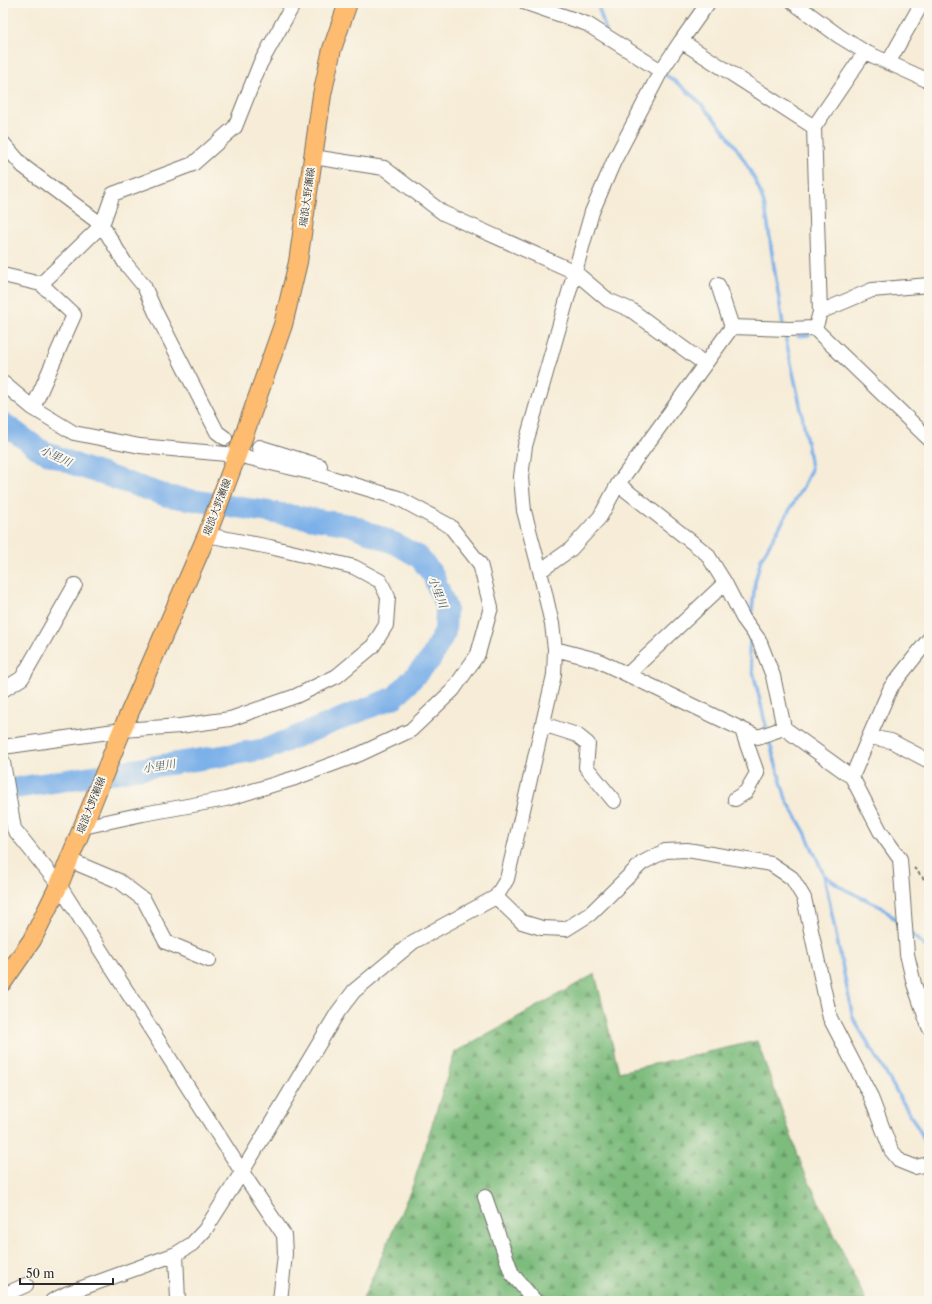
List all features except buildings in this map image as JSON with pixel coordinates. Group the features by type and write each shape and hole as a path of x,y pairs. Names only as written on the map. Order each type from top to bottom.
{"main road":[{"name":"瑞浪大野瀬線","path":"3,982 32,940 59,885 120,734 210,528 283,325 298,262 322,95 331,56 348,3"}],"street":[{"path":"41,284 102,225 113,194 193,164 235,127 260,64 294,3"},
{"path":"526,3 587,24 635,55 664,67"},
{"path":"52,1301 68,1293 176,1254 192,1244 205,1230 242,1172 338,1012 354,991 413,942 496,897 507,878 554,675 555,649 552,624 524,511 521,478 525,446 592,212 614,161 664,67 708,3"},
{"path":"794,3 839,36 865,52 929,81"},
{"path":"888,63 922,3"},
{"path":"681,41 814,127"},
{"path":"814,328 820,312 814,127 865,52"},
{"path":"3,143 23,166 102,225 125,263 144,286 155,311 217,432 225,438"},
{"path":"313,157 384,168 443,213 575,272 608,300 631,310 705,364"},
{"path":"3,275 41,284 74,314 33,408"},
{"path":"718,285 732,327"},
{"path":"820,312 872,290 929,285"},
{"path":"540,571 571,549 600,517 618,484 732,327"},
{"path":"732,327 784,329 814,328 929,439"},
{"path":"3,383 33,408 74,433 140,446 318,474 398,498 450,526 480,564 491,607 478,654 453,690 412,730 360,754 295,778 226,799 85,823"},
{"path":"259,447 320,466 318,474"},
{"path":"618,484 707,554 725,583 743,618 759,640 773,676 784,728 852,777 880,831 900,860 907,954 914,984 929,1027"},
{"path":"3,747 120,734 230,719 296,696 336,676 373,646 386,624 388,597 380,581 354,567 270,547 210,528"},
{"path":"628,674 725,583"},
{"path":"3,690 22,678 75,585"},
{"path":"852,777 891,687 927,645"},
{"path":"555,649 597,660 758,737 784,728"},
{"path":"542,724 578,735 588,744 586,768 614,801"},
{"path":"736,799 746,792 757,773 742,730"},
{"path":"869,737 890,741 929,761"},
{"path":"3,762 8,830 59,885 242,1172 284,1235 285,1254 280,1301"},
{"path":"496,897 522,922 542,928 566,929 590,914 642,863 665,851 687,850 771,864 792,878 804,898 830,1018 870,1095 890,1150 900,1161 915,1167 929,1164"},
{"path":"69,860 119,881 144,900 166,942 209,960"},
{"path":"485,1197 512,1274 535,1301"},
{"path":"176,1254 178,1301"},
{"path":"8,1301 6,1294 26,1285"}],"path":[{"path":"900,860 908,862 929,884"}],"green space":[{"path":"595,974 619,1072 757,1041 803,1169 866,1301 362,1301 413,1185 455,1052"}],"waterway":[{"path":"597,3 606,31"},
{"path":"664,74 679,85 711,115 739,152 750,171 759,190 765,208 783,325"},
{"path":"915,280 928,275 929,276"},
{"path":"751,621 755,582 761,559 804,485 811,469 801,409 784,331"},
{"path":"798,336 809,335"},
{"name":"小里川","path":"3,423 40,450 81,467 167,496 351,525 396,544 419,557 433,575 446,608 445,632 430,660 395,697 266,749 3,790"},
{"path":"750,637 749,654 767,731"},
{"path":"768,737 786,799 805,832 824,875 853,1018 921,1133 929,1155"},
{"path":"824,875 844,889 883,908 901,925"},
{"path":"910,933 929,950"}]}
